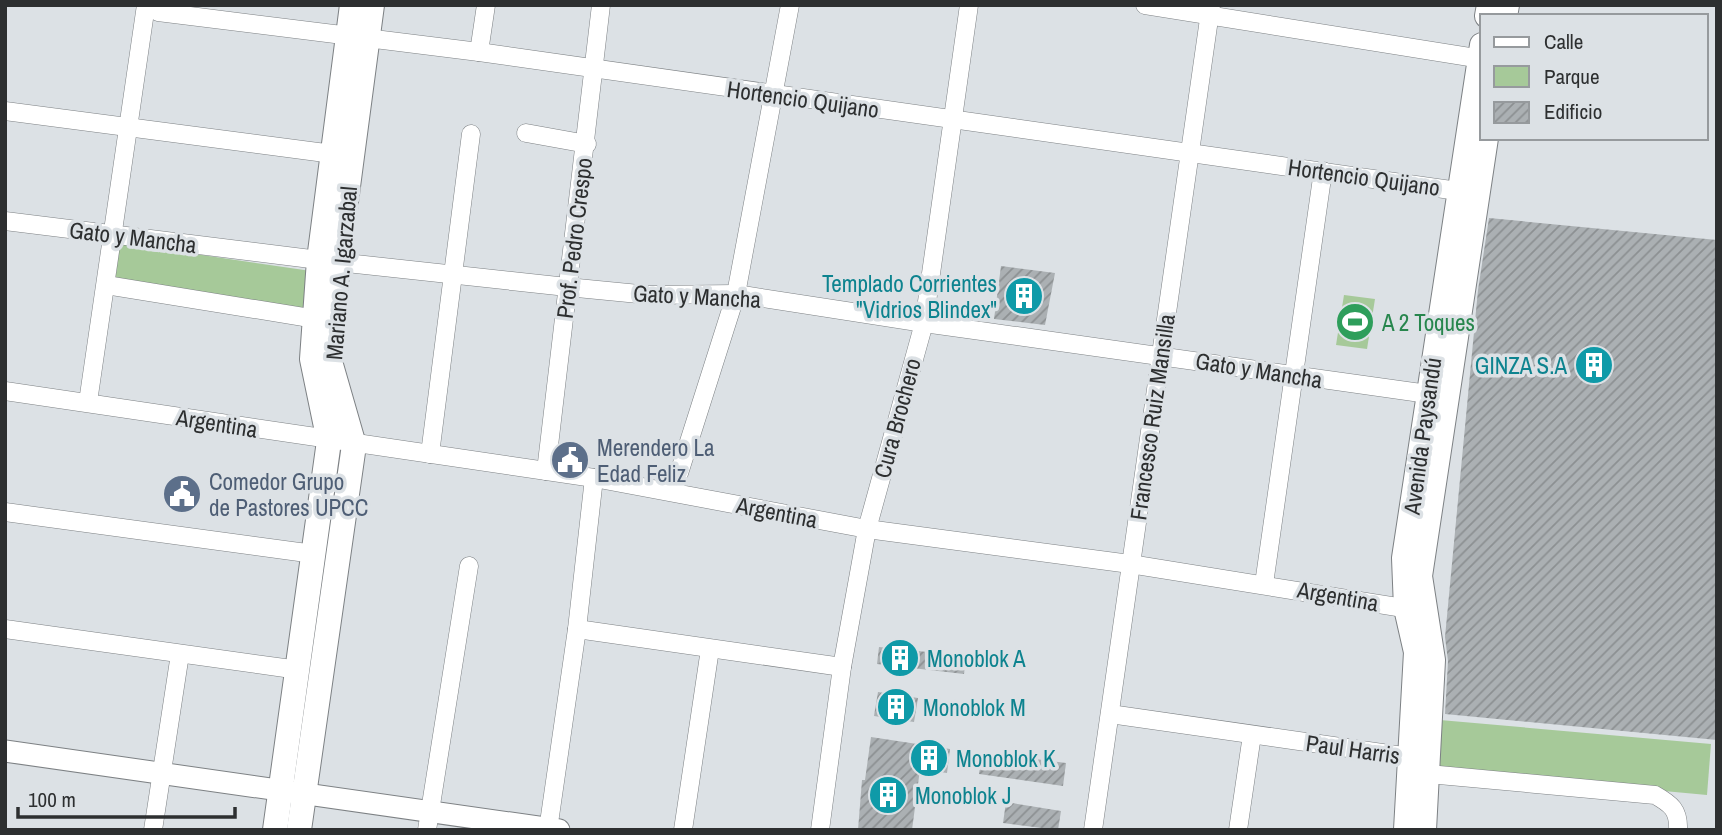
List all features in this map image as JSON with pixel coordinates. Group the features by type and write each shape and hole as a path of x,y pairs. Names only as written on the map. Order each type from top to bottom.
{"main road":[{"name":"Mariano A. Igarzabal","path":"299,830 292,792 299,670 329,441 312,359 358,37 352,5"},
{"name":"Mariano A. Igarzabal","path":"275,830 292,792 354,445 329,358 328,261 333,154 358,37 372,5"},
{"name":"Avenida Paysandú","path":"1406,830 1419,766 1433,660 1415,610 1404,558 1480,60"},
{"name":"Avenida Paysandú","path":"1415,610 1486,140"},
{"name":"Avenida Paysandú","path":"1419,766 1424,830"}],"street":[{"name":"Hortencio Quijano","path":"147,5 158,12 479,52 1458,191"},
{"path":"88,402 147,5"},
{"path":"479,52 486,5"},
{"name":"Prof. Pedro Crespo","path":"546,471 587,144 592,69 601,5"},
{"path":"673,492 736,294 790,5"},
{"name":"Cura Brochero","path":"820,830 842,667 867,529 924,323 968,5"},
{"path":"1145,5 1210,11 1480,54"},
{"name":"Francesco Ruiz Mansilla","path":"1093,830 1210,11"},
{"path":"5,111 128,130 333,154"},
{"path":"526,133 587,144"},
{"path":"430,454 471,134"},
{"path":"1264,584 1323,171"},
{"name":"Gato y Mancha","path":"5,221 567,287 649,295 736,294 1428,394"},
{"path":"106,285 316,320"},
{"name":"Argentina","path":"5,391 354,445 594,478 867,529 1130,564 1415,610"},
{"path":"5,751 292,792 428,821 551,829 594,478"},
{"path":"5,512 314,554"},
{"path":"428,821 469,566"},
{"path":"5,629 299,670"},
{"path":"577,629 842,667"},
{"path":"683,830 710,649"},
{"path":"153,830 180,654"},
{"name":"Paul Harris","path":"1110,714 1252,734 1419,766 1655,794 1672,805 1679,818 1678,830"},
{"path":"1238,830 1252,734"}],"green space":[{"path":"120,243 311,271 307,310 115,281"},
{"name":"A 2 Toques","path":"1344,295 1375,299 1367,349 1336,345"},
{"path":"1440,720 1711,744 1707,795 1437,770"}],"building":[{"name":"GINZA S.A","path":"1489,218 1717,240 1717,740 1445,714 1448,661 1445,637 1478,290"},
{"name":"Templado Corrientes \"Vidrios Blindex\"","path":"1001,266 1055,273 1045,325 994,319"},
{"path":"879,647 966,656 964,674 877,664"},
{"name":"Monoblok M","path":"878,692 918,698 914,722 874,716"},
{"path":"871,737 950,749 947,773 920,769 912,830 858,830 862,780 865,780"},
{"path":"982,752 1066,763 1063,786 979,774"},
{"path":"1006,802 1061,811 1058,830 1003,823"}],"place":[{"name":"Templado Corrientes \"Vidrios Blindex\"","path":"1024,296"},
{"name":"A 2 Toques","path":"1355,322"},
{"name":"GINZA S.A","path":"1594,365"},
{"name":"Merendero La Edad Feliz","path":"570,460"},
{"name":"Comedor Grupo de Pastores UPCC","path":"182,494"},
{"name":"Monoblok A","path":"900,658"},
{"name":"Monoblok M","path":"896,707"},
{"name":"Monoblok K","path":"929,758"},
{"name":"Monoblok J","path":"888,795"}]}
